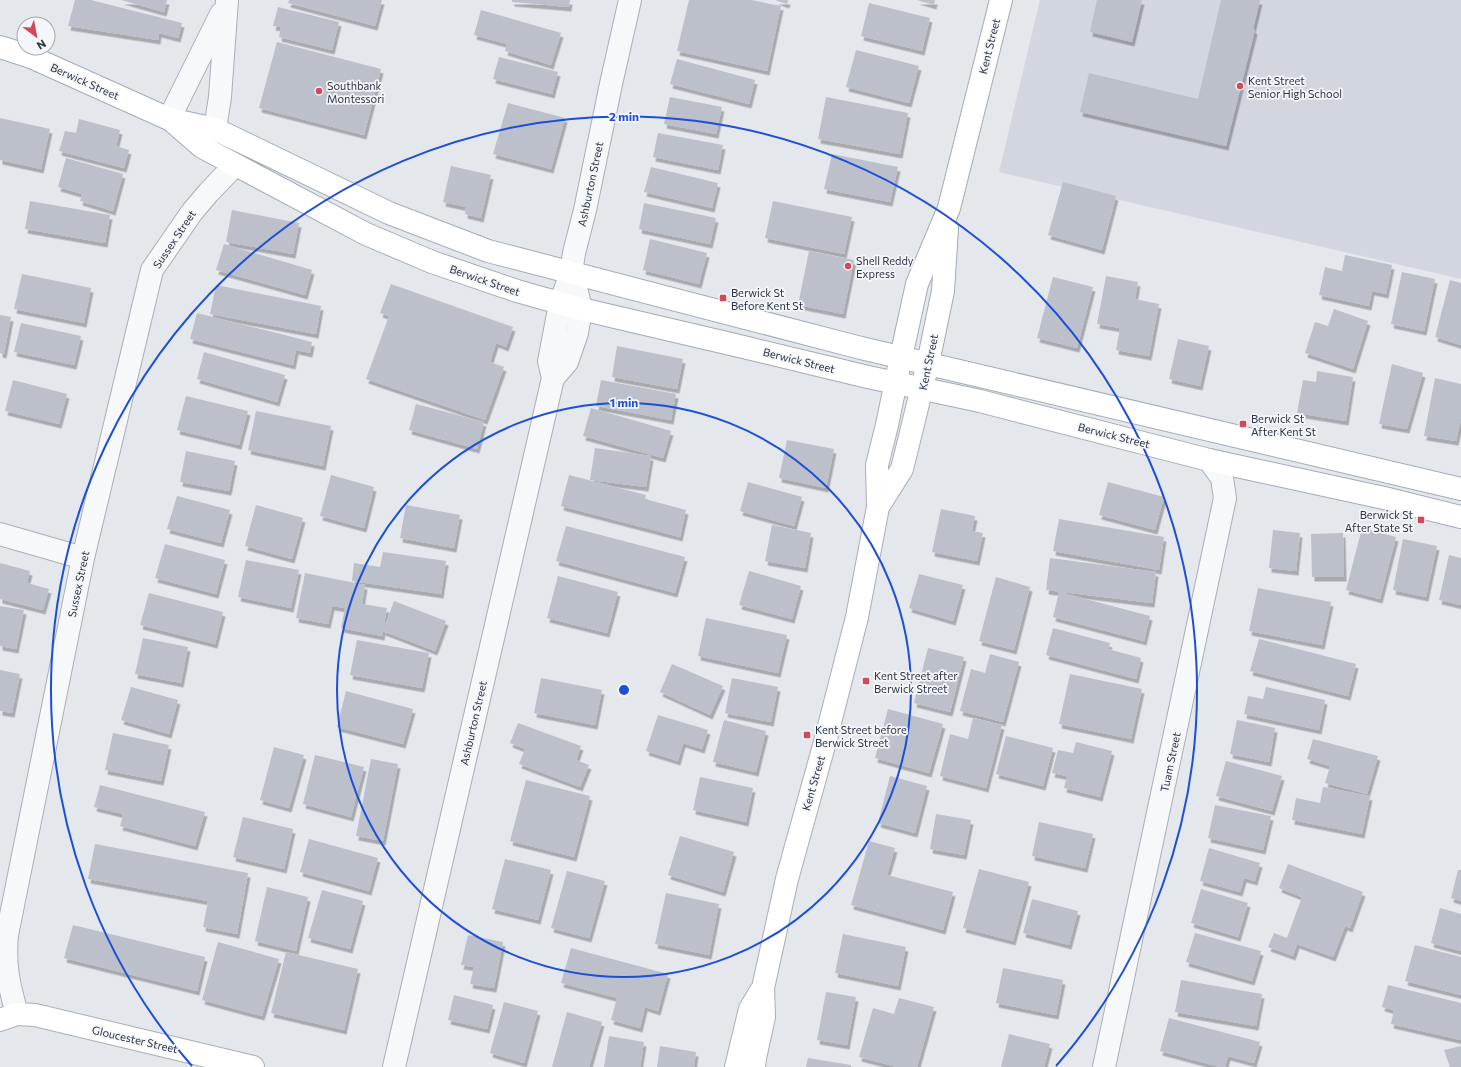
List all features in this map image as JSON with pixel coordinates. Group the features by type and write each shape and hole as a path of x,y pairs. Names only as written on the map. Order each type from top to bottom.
{"main road":[{"name":"Kent Street","path":"754,1067 764,1017 763,988 787,879 825,742 856,617 878,507 877,465 917,284 949,208 1001,0"},
{"name":"Berwick Street","path":"0,47 31,57 169,119 215,129 388,213 488,251 901,357 1461,489"},
{"name":"Berwick Street","path":"169,119 202,147 366,234 432,262 560,304 735,344 868,378 895,382 980,401 1209,460 1384,498 1461,517"},
{"name":"Kent Street","path":"878,507 902,469 922,389 942,291 949,208"},
{"name":"Kent Street","path":"736,1067 750,1009 763,988"},
{"name":"Gloucester Street","path":"8,1017 35,1015 253,1067"}],"street":[{"name":"Ashburton Street","path":"394,1067 553,378 549,361 560,304 571,273 574,253 585,210 630,0"},
{"path":"169,119 226,3"},
{"path":"215,129 220,96 226,3"},
{"name":"Sussex Street","path":"8,1017 7,935 83,558 152,270 192,212 235,165"},
{"name":"Ashburton Street","path":"553,378 567,362 576,333 581,309 571,273"},
{"name":"Tuam Street","path":"1104,1067 1220,525 1224,498 1222,478 1209,460"},
{"path":"0,534 83,558"}],"shaded area":[{"name":"Kent Street Senior High School","path":"1040,0 1461,0 1461,279 999,172"}],"building":[{"path":"75,0 91,0 182,23 178,38 159,33 158,40 68,26"},
{"path":"121,0 167,0 164,12"},
{"path":"289,0 382,0 375,26 288,3"},
{"path":"512,0 570,0 569,7 512,2"},
{"path":"689,0 751,0 781,6 767,71 677,51"},
{"path":"775,0 788,0 787,4"},
{"path":"917,0 935,0 934,5"},
{"path":"1097,0 1142,0 1132,42 1090,32"},
{"path":"1221,0 1260,0 1253,29 1255,30 1226,146 1080,112 1089,73 1198,99"},
{"path":"869,3 930,18 922,51 861,36"},
{"path":"278,7 339,22 332,50 279,37 281,27 273,26"},
{"path":"481,10 561,33 551,65 505,51 507,44 474,35"},
{"path":"277,42 381,69 364,135 259,108"},
{"path":"856,50 919,66 909,103 846,87"},
{"path":"499,57 558,72 552,94 493,79"},
{"path":"677,59 755,80 749,104 670,84"},
{"path":"670,97 722,107 716,134 664,124"},
{"path":"826,97 908,113 900,154 818,139"},
{"path":"508,103 565,118 551,169 493,154"},
{"path":"0,118 50,129 41,169 0,160"},
{"path":"79,119 120,130 116,146 129,150 124,168 59,151 65,131 76,133"},
{"path":"658,133 723,145 718,170 653,157"},
{"path":"832,154 898,167 890,202 824,189"},
{"path":"66,158 123,174 113,211 80,201 82,194 58,187"},
{"path":"451,166 491,175 481,218 465,214 466,207 443,202"},
{"path":"651,167 718,183 712,208 644,192"},
{"path":"1063,182 1116,196 1102,250 1048,235"},
{"path":"30,201 110,215 105,243 25,229"},
{"path":"773,201 852,217 844,254 765,238"},
{"path":"644,203 716,218 710,244 639,229"},
{"path":"232,210 299,223 293,254 226,242"},
{"path":"650,239 707,253 699,284 643,270"},
{"path":"224,244 312,270 305,295 216,270"},
{"path":"809,251 854,260 843,314 798,305"},
{"path":"1345,255 1392,265 1386,294 1372,291 1369,306 1319,295 1325,267 1342,271"},
{"path":"1402,272 1435,279 1424,331 1391,324"},
{"path":"22,274 91,288 84,323 14,309"},
{"path":"1106,276 1138,282 1135,299 1159,304 1149,356 1116,350 1120,328 1097,324"},
{"path":"1053,277 1093,287 1077,348 1037,338"},
{"path":"1450,280 1461,283 1461,345 1435,337"},
{"path":"391,284 513,327 506,347 496,343 490,362 504,367 485,420 366,379 389,316 380,313"},
{"path":"216,285 321,306 316,334 210,314"},
{"path":"1334,309 1368,321 1353,369 1305,353 1315,322 1328,326"},
{"path":"197,313 312,342 310,353 296,350 293,365 190,339"},
{"path":"0,315 11,317 4,354 0,353"},
{"path":"21,323 81,336 74,365 14,352"},
{"path":"1178,339 1209,346 1200,386 1169,379"},
{"path":"617,346 683,359 677,389 612,377"},
{"path":"204,352 285,375 277,402 197,379"},
{"path":"1392,364 1423,373 1407,429 1379,424"},
{"path":"1317,371 1353,377 1346,421 1297,413 1303,380 1316,382"},
{"path":"1435,378 1461,384 1461,419 1456,441 1424,436"},
{"path":"13,380 67,394 59,424 5,411"},
{"path":"601,380 676,394 671,420 596,406"},
{"path":"186,396 248,411 239,445 177,430"},
{"path":"416,404 484,422 477,449 409,430"},
{"path":"591,408 671,431 663,458 583,436"},
{"path":"256,411 331,426 323,466 248,450"},
{"path":"787,440 834,449 826,488 779,478"},
{"path":"595,448 651,456 646,487 590,480"},
{"path":"186,451 235,461 229,491 180,482"},
{"path":"331,475 374,487 364,528 320,516"},
{"path":"569,475 646,495 645,499 686,510 680,537 561,506"},
{"path":"748,482 802,497 794,526 740,511"},
{"path":"1108,482 1164,497 1155,530 1099,515"},
{"path":"177,496 230,510 221,543 167,529"},
{"path":"256,505 303,518 292,559 245,546"},
{"path":"406,505 460,515 454,548 400,538"},
{"path":"941,509 975,516 972,531 983,533 977,561 932,552"},
{"path":"1059,519 1164,537 1159,570 1053,551"},
{"path":"772,525 811,533 805,568 765,561"},
{"path":"566,526 685,557 675,593 556,561"},
{"path":"1362,528 1396,537 1380,599 1346,590"},
{"path":"1273,530 1300,533 1296,571 1269,568"},
{"path":"1343,533 1344,577 1312,577 1311,534"},
{"path":"1403,539 1437,546 1426,597 1393,590"},
{"path":"165,544 225,560 216,594 155,578"},
{"path":"383,552 446,561 441,594 352,581 354,563 380,567"},
{"path":"1449,555 1461,558 1461,605 1439,600"},
{"path":"1050,558 1156,572 1152,603 1046,590"},
{"path":"246,560 299,570 291,608 238,597"},
{"path":"0,563 30,571 27,583 49,589 43,610 0,599"},
{"path":"749,571 801,586 792,619 739,605"},
{"path":"305,573 365,585 362,604 387,608 382,636 341,628 345,608 332,606 328,624 296,618"},
{"path":"919,574 963,585 953,621 909,608"},
{"path":"558,576 618,592 607,633 547,618"},
{"path":"996,577 1030,587 1014,650 979,641"},
{"path":"1258,588 1331,602 1322,645 1249,631"},
{"path":"1059,592 1150,616 1144,641 1053,617"},
{"path":"149,593 223,612 215,644 140,625"},
{"path":"394,601 446,621 435,651 383,631"},
{"path":"0,606 24,610 16,649 0,646"},
{"path":"706,618 787,635 778,673 698,656"},
{"path":"1053,628 1110,643 1108,649 1141,658 1136,679 1046,655"},
{"path":"143,638 188,647 181,683 135,674"},
{"path":"1259,639 1356,664 1348,696 1250,671"},
{"path":"357,640 429,653 422,688 350,675"},
{"path":"928,648 964,657 950,712 914,703"},
{"path":"990,654 1019,662 1003,722 960,711 971,669 985,673"},
{"path":"672,664 723,686 710,715 660,692"},
{"path":"0,670 20,674 12,713 0,711"},
{"path":"1070,674 1142,689 1131,739 1059,724"},
{"path":"541,678 602,690 595,725 534,713"},
{"path":"732,678 778,687 771,722 725,713"},
{"path":"131,687 178,700 169,734 121,720"},
{"path":"1266,687 1325,700 1319,730 1244,714 1248,696 1263,699"},
{"path":"346,691 413,709 403,744 337,727"},
{"path":"888,709 943,724 929,773 875,758"},
{"path":"658,715 708,730 702,749 683,743 678,761 646,751"},
{"path":"973,718 1002,725 986,788 940,776 950,734 968,739"},
{"path":"724,720 766,731 756,772 713,762"},
{"path":"1237,720 1275,728 1269,762 1230,754"},
{"path":"518,723 581,746 576,760 589,765 580,787 519,764 525,749 510,743"},
{"path":"113,733 169,745 161,781 105,770"},
{"path":"1006,736 1053,748 1043,786 996,774"},
{"path":"1313,739 1378,756 1367,794 1325,783 1330,766 1307,759"},
{"path":"1076,742 1112,751 1100,797 1064,788 1067,776 1052,773 1058,750 1073,753"},
{"path":"274,747 304,755 289,808 260,800"},
{"path":"315,755 364,767 351,817 303,804"},
{"path":"371,759 398,764 383,841 356,836"},
{"path":"1226,761 1282,776 1272,811 1216,796"},
{"path":"890,776 927,786 915,833 878,823"},
{"path":"700,777 753,788 746,822 693,810"},
{"path":"526,780 590,796 574,857 510,841"},
{"path":"100,785 205,812 195,846 120,826 123,814 94,807"},
{"path":"1323,787 1370,796 1362,834 1292,820 1296,798 1320,803"},
{"path":"1215,805 1271,816 1263,850 1208,838"},
{"path":"936,814 971,820 964,855 930,849"},
{"path":"243,817 293,829 284,869 233,857"},
{"path":"1039,822 1093,834 1085,868 1032,856"},
{"path":"680,836 734,852 723,892 668,875"},
{"path":"309,839 378,858 369,891 300,872"},
{"path":"869,841 895,848 887,875 953,892 943,930 851,905"},
{"path":"95,844 248,873 237,934 203,927 208,901 88,879"},
{"path":"1209,848 1260,863 1255,881 1244,878 1240,892 1200,881"},
{"path":"505,859 551,870 538,920 492,909"},
{"path":"1288,864 1363,892 1350,928 1345,926 1333,957 1297,944 1293,956 1268,947 1274,933 1287,938 1302,897 1279,888"},
{"path":"979,869 1029,882 1013,941 963,928"},
{"path":"1458,870 1461,870 1461,901 1451,898"},
{"path":"567,871 605,881 589,938 551,928"},
{"path":"267,887 308,897 296,951 255,941"},
{"path":"1201,889 1248,903 1238,937 1191,923"},
{"path":"322,890 363,901 350,949 308,938"},
{"path":"666,893 719,904 709,955 655,944"},
{"path":"1032,899 1078,911 1069,945 1023,933"},
{"path":"1440,908 1461,914 1461,951 1431,943"},
{"path":"73,925 205,957 197,991 64,958"},
{"path":"1195,933 1261,951 1252,981 1186,962"},
{"path":"843,934 906,947 898,986 835,973"},
{"path":"468,935 503,942 494,988 470,984 474,967 461,965"},
{"path":"218,942 279,959 262,1016 202,1000"},
{"path":"1415,945 1461,957 1461,995 1405,981"},
{"path":"571,948 668,974 658,1011 645,1007 640,1028 611,1020 617,998 561,983"},
{"path":"286,952 358,969 344,1030 271,1013"},
{"path":"1003,968 1063,980 1056,1015 996,1003"},
{"path":"1181,980 1262,994 1256,1026 1175,1012"},
{"path":"1388,985 1461,1003 1461,1040 1391,1024 1394,1010 1382,1007"},
{"path":"826,992 856,997 847,1045 817,1040"},
{"path":"454,995 493,1005 487,1029 448,1020"},
{"path":"899,998 934,1007 917,1067 897,1067 859,1057 873,1008 894,1014"},
{"path":"504,1002 538,1011 524,1063 490,1053"},
{"path":"567,1012 602,1022 589,1067 552,1067"},
{"path":"1169,1018 1260,1042 1254,1063 1228,1056 1225,1067 1220,1067 1160,1051"},
{"path":"1009,1034 1050,1044 1044,1067 1001,1067"},
{"path":"609,1036 644,1042 640,1067 604,1067"},
{"path":"660,1046 696,1052 694,1067 657,1067"},
{"path":"1461,1046 1461,1067 1450,1067 1444,1050"},
{"path":"808,1058 851,1065 851,1067 806,1067"}],"place":[{"name":"Kent Street Senior High School","path":"1240,86"},
{"name":"Southbank Montessori","path":"319,91"},
{"name":"Shell Reddy Express","path":"848,266"},
{"name":"Berwick St Before Kent St","path":"723,298"},
{"name":"Berwick St After Kent St","path":"1243,424"},
{"name":"Berwick St After State St","path":"1421,520"},
{"name":"Kent Street after Berwick Street","path":"866,681"},
{"name":"Kent Street before Berwick Street","path":"807,735"}]}
